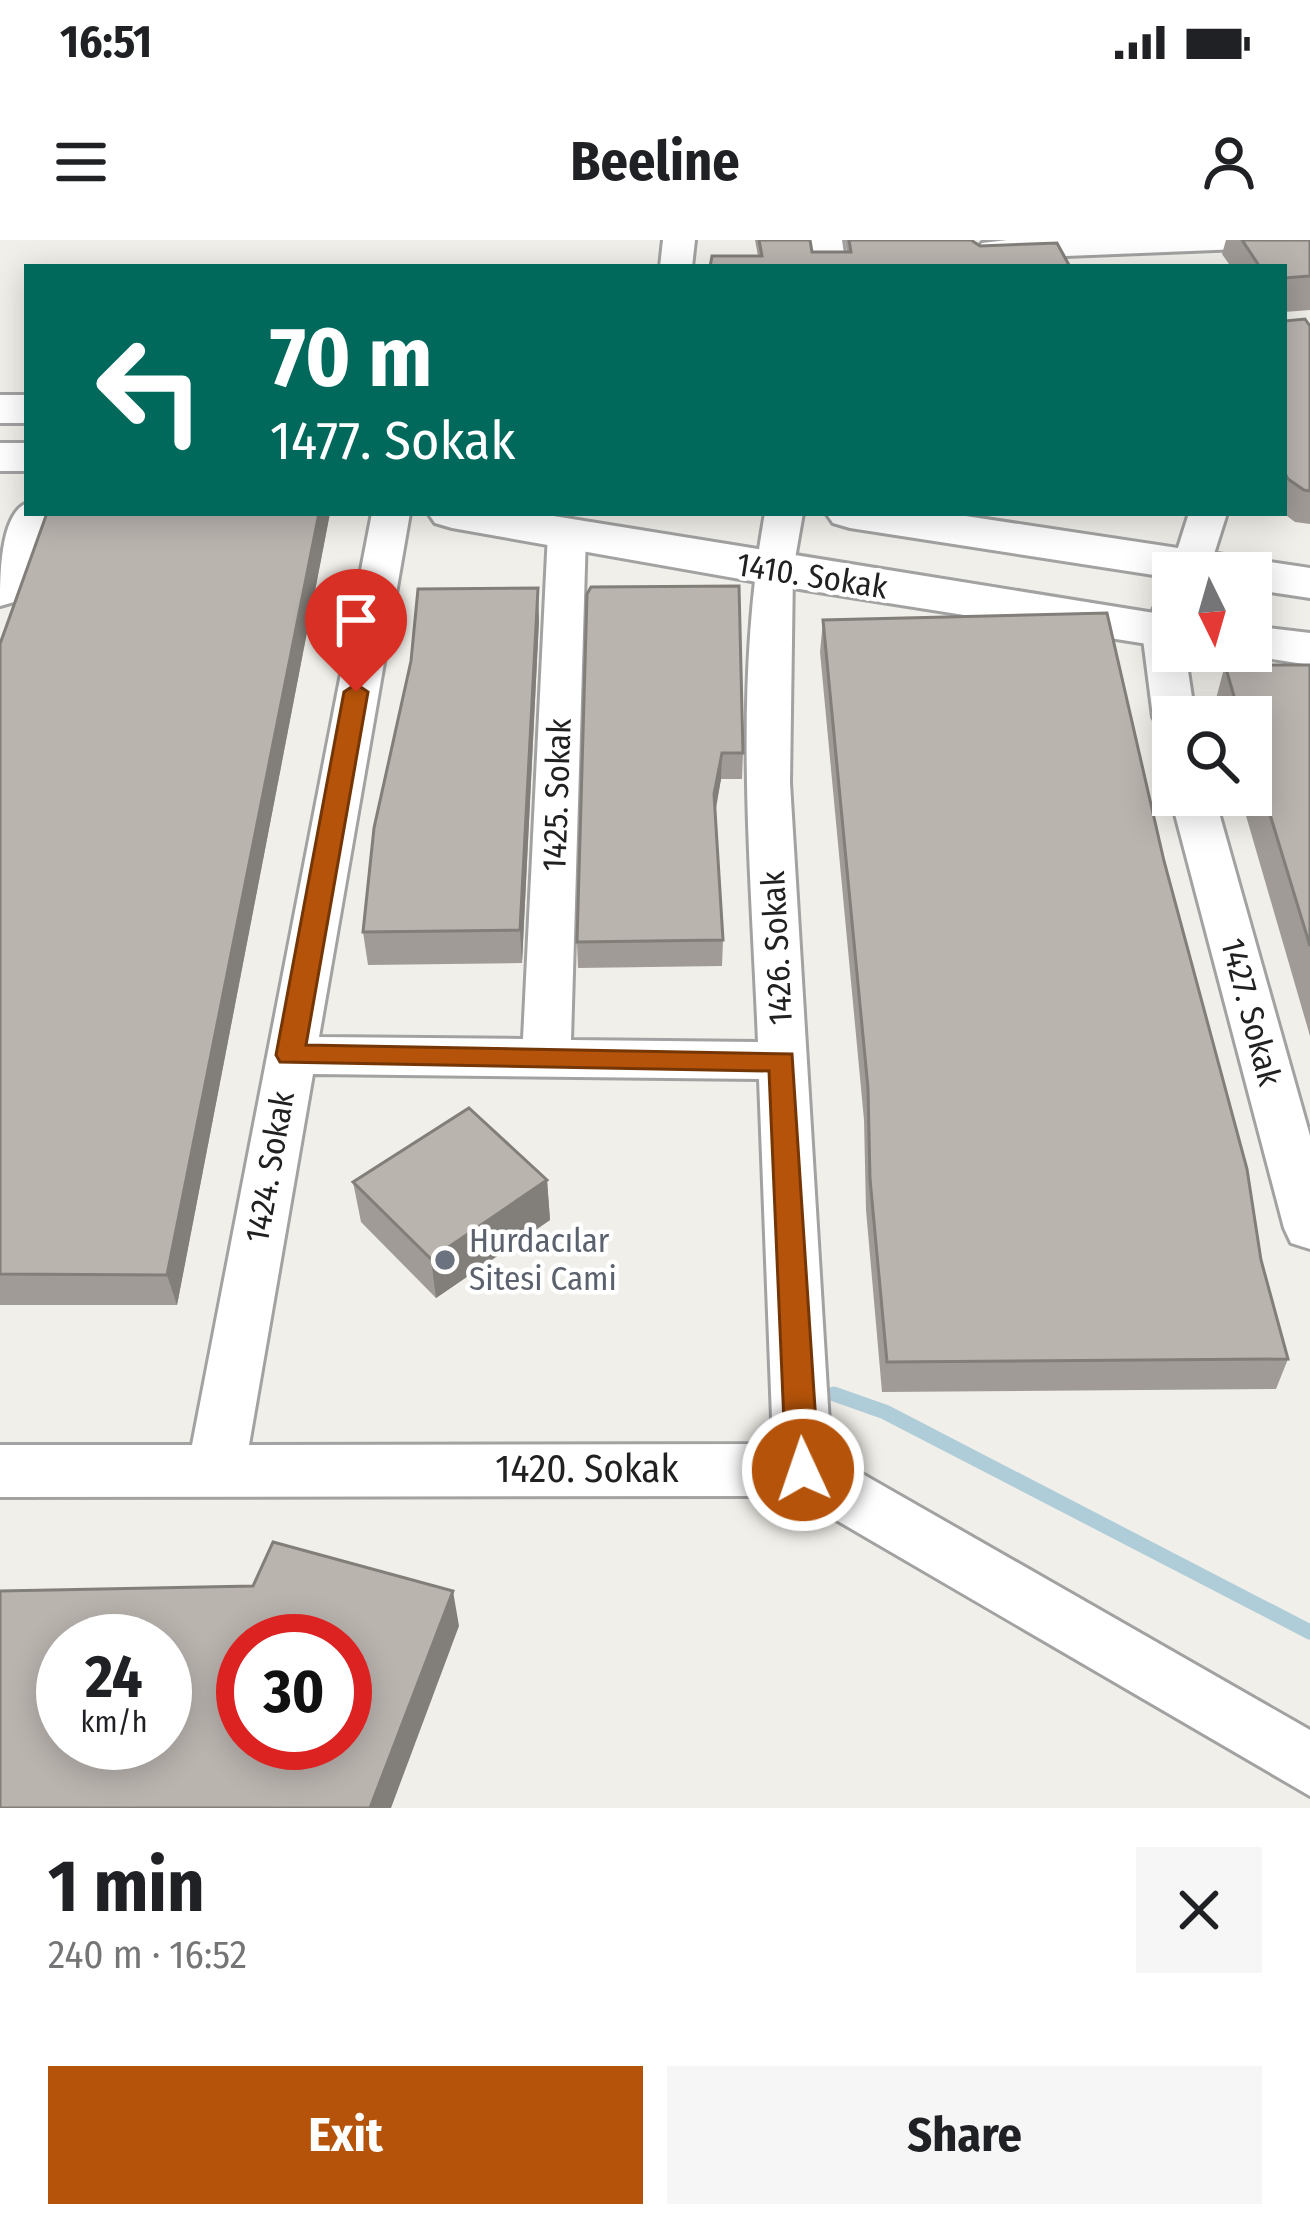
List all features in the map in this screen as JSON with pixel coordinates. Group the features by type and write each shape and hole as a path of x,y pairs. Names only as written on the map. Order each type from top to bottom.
{"street":[{"path":"979,252 1095,251 1240,240"},
{"path":"0,594 31,516"},
{"name":"1424. Sokak","path":"216,1467 390,516"},
{"name":"1410. Sokak","path":"469,516 774,570 1152,595"},
{"path":"774,570 783,516"},
{"name":"1410. Sokak","path":"862,516 1152,588"},
{"path":"1199,552 1207,516"},
{"name":"1425. Sokak","path":"546,1058 567,533"},
{"name":"1426. Sokak","path":"774,570 769,783 803,1470"},
{"path":"1272,577 1310,583"},
{"path":"1272,644 1310,649"},
{"name":"1427. Sokak","path":"1198,816 1310,1228"},
{"path":"290,1055 782,1061"},
{"name":"1420. Sokak","path":"0,1471 216,1467 803,1470 1310,1765"}],"building":[{"path":"759,240 810,240 812,252 851,252 849,240 971,240 980,246 1057,243 1068,264 711,264 712,256 762,256"},
{"path":"1242,240 1310,240 1310,276 1287,278 1287,264 1258,264"},
{"path":"1305,319 1310,326 1310,491 1287,477 1287,321"},
{"path":"46,516 318,516 167,1275 0,1274 0,644"},
{"path":"739,586 743,753 722,753 714,794 723,940 577,942 587,594 591,587"},
{"path":"538,588 520,930 363,932 374,828 411,661 418,589"},
{"path":"1107,613 1152,816 1247,1169 1261,1260 1288,1359 887,1362 870,1179 868,1088 823,620"},
{"path":"1272,665 1310,665 1310,946 1270,816 1272,696 1234,696 1227,672 1272,672"},
{"path":"469,1108 547,1180 431,1259 353,1182"},
{"path":"273,1542 453,1591 370,1808 0,1808 0,1591 253,1586"}],"waterway":[{"path":"834,1394 885,1412 1310,1632"}],"place":[{"name":"Hurdacılar Sitesi Cami","path":"445,1260"}],"route":[{"path":"356,692 290,1055 782,1061 803,1470"}]}
